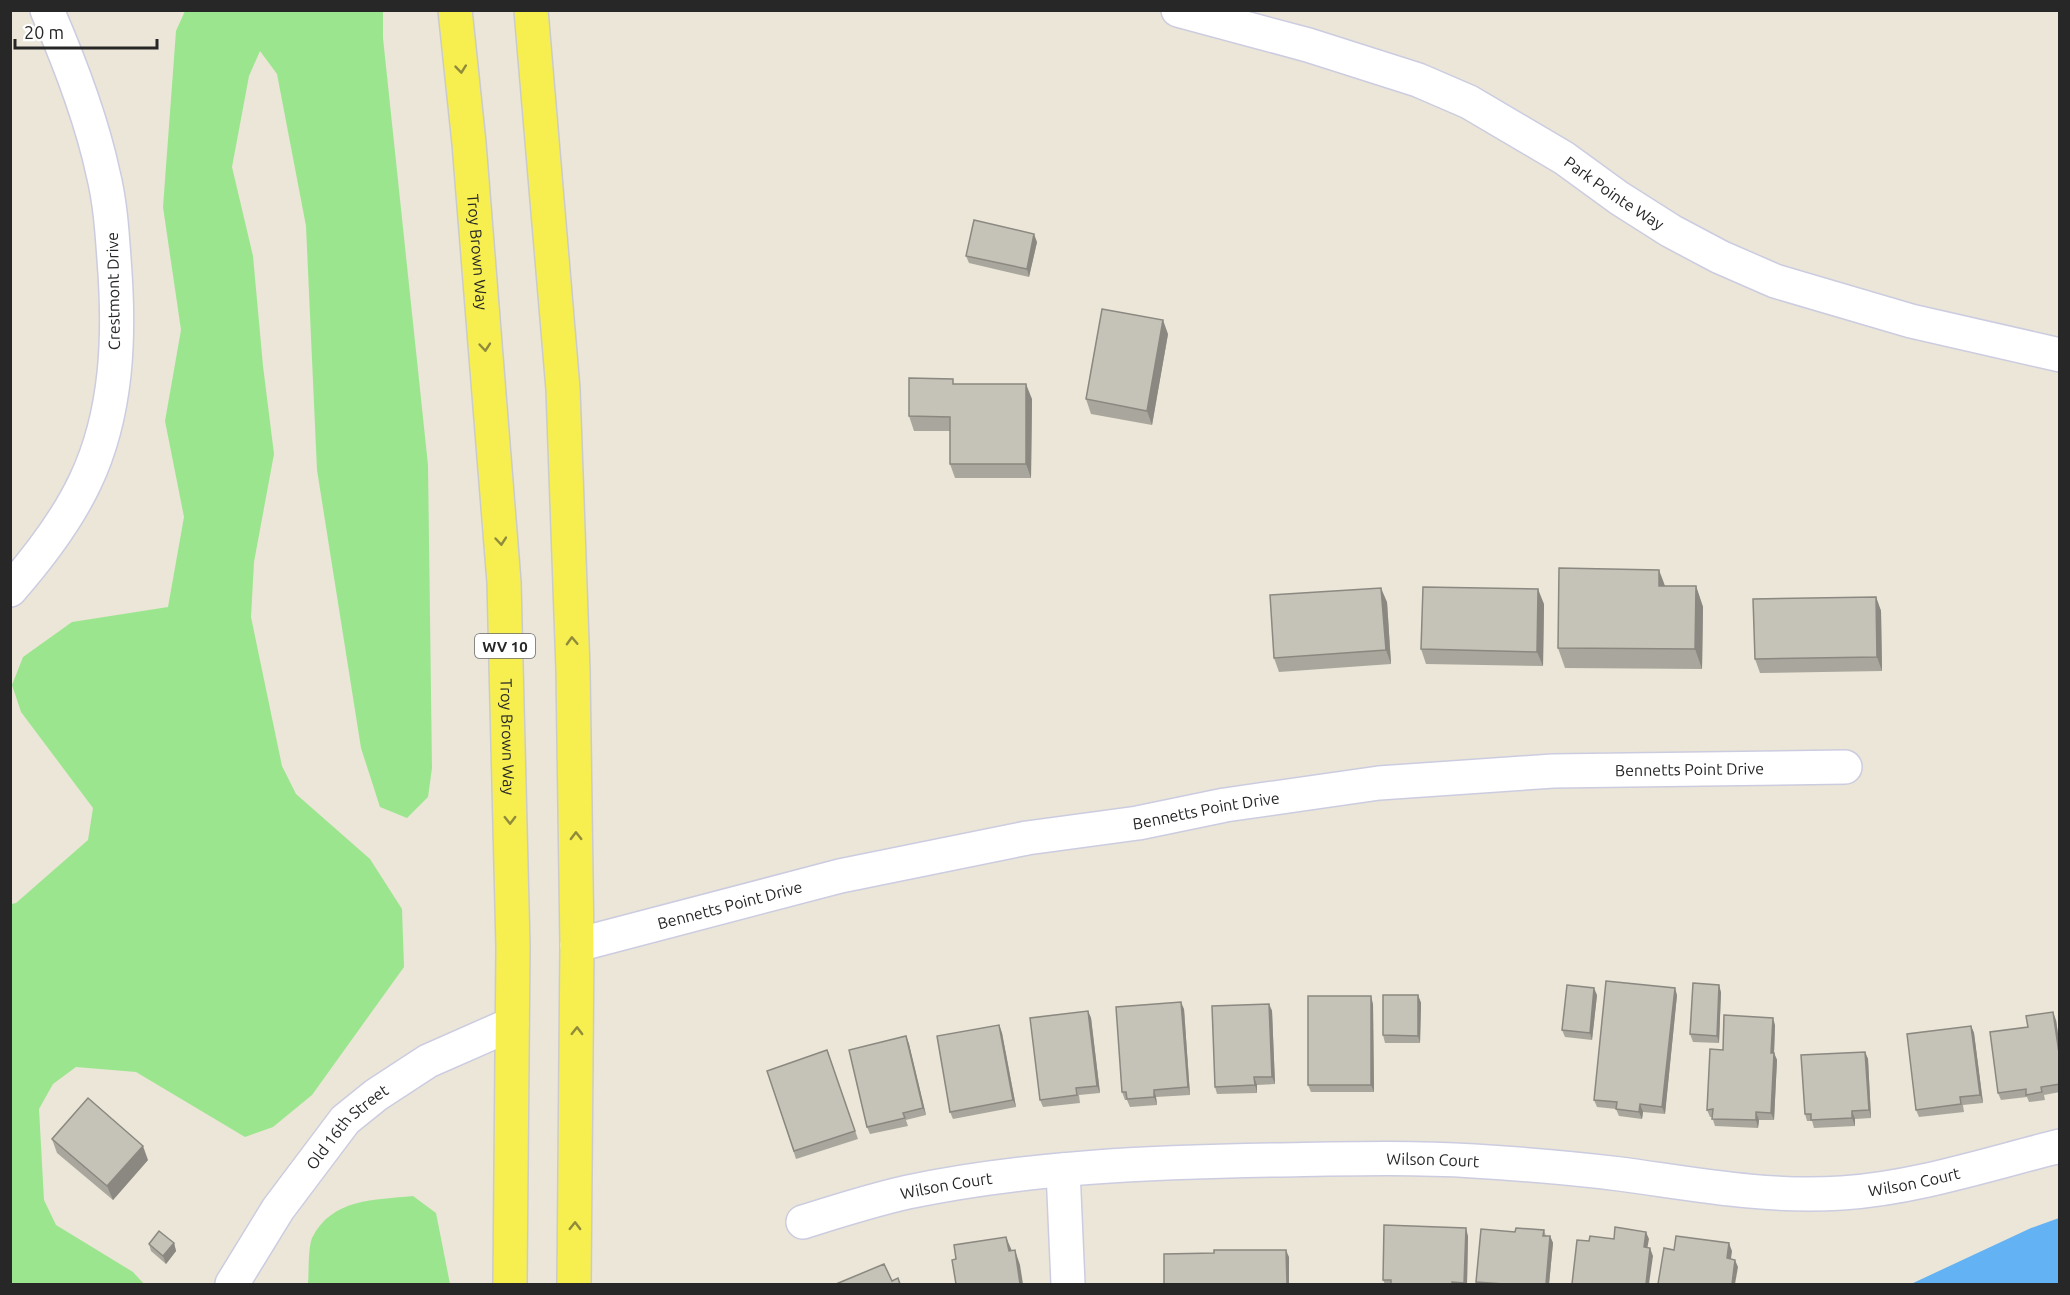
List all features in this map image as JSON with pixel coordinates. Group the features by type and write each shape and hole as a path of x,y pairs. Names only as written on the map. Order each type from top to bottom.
{"main road":[{"name":"Troy Brown Way","path":"455,10 470,155 504,582 513,947 510,1284"},
{"path":"531,10 563,389 573,658 577,945 574,1284"}],"street":[{"name":"Crestmont Drive","path":"10,590 64,520 86,480 103,433 113,383 117,333 111,221 104,174 90,124 47,10"},
{"name":"Park Pointe Way","path":"1178,10 1308,45 1418,80 1468,102 1564,158 1619,198 1671,231 1720,257 1775,281 1911,321 2060,355"},
{"name":"Bennetts Point Drive","path":"577,945 851,873 1027,838 1138,823 1225,805 1379,783 1553,771 1845,767"},
{"name":"Old 16th Street","path":"232,1284 278,1209 345,1120 376,1095 428,1061 513,1024"},
{"name":"Wilson Court","path":"803,1222 854,1205 907,1192 1063,1170 1174,1162 1472,1161 1617,1174 1746,1192 1797,1195 1879,1190 1921,1182 2060,1146"},
{"path":"1063,1170 1068,1284"}],"green space":[{"path":"185,11 383,11 383,38 428,465 432,768 428,797 407,818 380,807 361,748 317,470 306,226 277,74 260,51 249,76 232,167 253,256 274,454 254,562 251,617 282,766 296,794 370,859 402,909 404,967 312,1095 273,1127 245,1137 136,1072 76,1067 53,1084 39,1109 44,1200 56,1225 133,1272 144,1284 11,1284 11,904 16,903 88,840 93,808 21,712 12,685 23,657 72,622 168,607 184,517 165,421 181,330 163,207 176,31"},
{"path":"413,1196 436,1213 450,1284 308,1284 312,1238 331,1215 343,1208 370,1200"}],"water":[{"path":"2059,1218 2059,1284 1911,1284 2031,1228"}],"building":[{"path":"974,220 1034,234 1027,269 966,256"},
{"path":"1102,309 1163,320 1147,411 1086,399"},
{"path":"909,378 953,379 953,384 1026,384 1026,464 950,464 950,417 909,416"},
{"path":"1559,568 1659,570 1659,586 1696,586 1695,649 1558,648"},
{"path":"1423,587 1538,589 1537,652 1421,649"},
{"path":"1381,588 1386,650 1274,658 1270,595"},
{"path":"1876,597 1877,657 1755,659 1753,599"},
{"path":"1606,981 1675,988 1662,1107 1640,1104 1639,1112 1616,1109 1617,1102 1594,1100"},
{"path":"1693,983 1719,985 1717,1036 1690,1034"},
{"path":"1567,985 1594,988 1590,1033 1562,1030"},
{"path":"1383,995 1418,995 1418,1036 1383,1035"},
{"path":"1308,996 1371,996 1371,1085 1308,1085"},
{"path":"1181,1002 1188,1087 1154,1090 1154,1097 1127,1099 1126,1092 1122,1092 1116,1007"},
{"path":"1269,1004 1272,1077 1254,1077 1255,1085 1215,1087 1212,1006"},
{"path":"1088,1011 1097,1086 1076,1088 1077,1095 1040,1100 1030,1018"},
{"path":"2053,1012 2060,1060 2060,1084 2041,1087 2042,1092 2026,1095 2026,1089 1998,1093 1990,1032 2028,1027 2026,1016"},
{"path":"1724,1015 1773,1018 1771,1113 1756,1112 1756,1120 1712,1119 1713,1109 1707,1110 1710,1049 1723,1050"},
{"path":"999,1025 1013,1100 950,1112 937,1036"},
{"path":"1971,1026 1980,1095 1960,1097 1961,1104 1916,1110 1907,1034"},
{"path":"906,1036 923,1108 903,1113 905,1118 867,1127 849,1050"},
{"path":"827,1050 855,1131 794,1151 767,1071"},
{"path":"1865,1052 1869,1110 1852,1111 1852,1118 1811,1120 1811,1114 1805,1114 1801,1055"},
{"path":"88,1098 143,1146 107,1186 52,1139"},
{"path":"1384,1225 1466,1228 1464,1283 1391,1284 1391,1280 1383,1280"},
{"path":"1615,1227 1646,1232 1644,1247 1650,1248 1646,1284 1572,1284 1577,1240 1589,1241 1590,1236 1614,1239"},
{"path":"1516,1228 1544,1230 1543,1236 1550,1236 1546,1284 1476,1282 1481,1229 1515,1232"},
{"path":"159,1231 174,1243 163,1256 149,1244"},
{"path":"1676,1236 1729,1243 1727,1258 1735,1260 1732,1284 1658,1284 1664,1248 1674,1250"},
{"path":"1006,1237 1009,1251 1015,1250 1020,1284 956,1284 952,1260 956,1259 954,1245"},
{"path":"1214,1250 1286,1250 1287,1284 1164,1284 1164,1254 1214,1253"},
{"path":"884,1264 892,1281 898,1278 900,1284 836,1284"}]}
